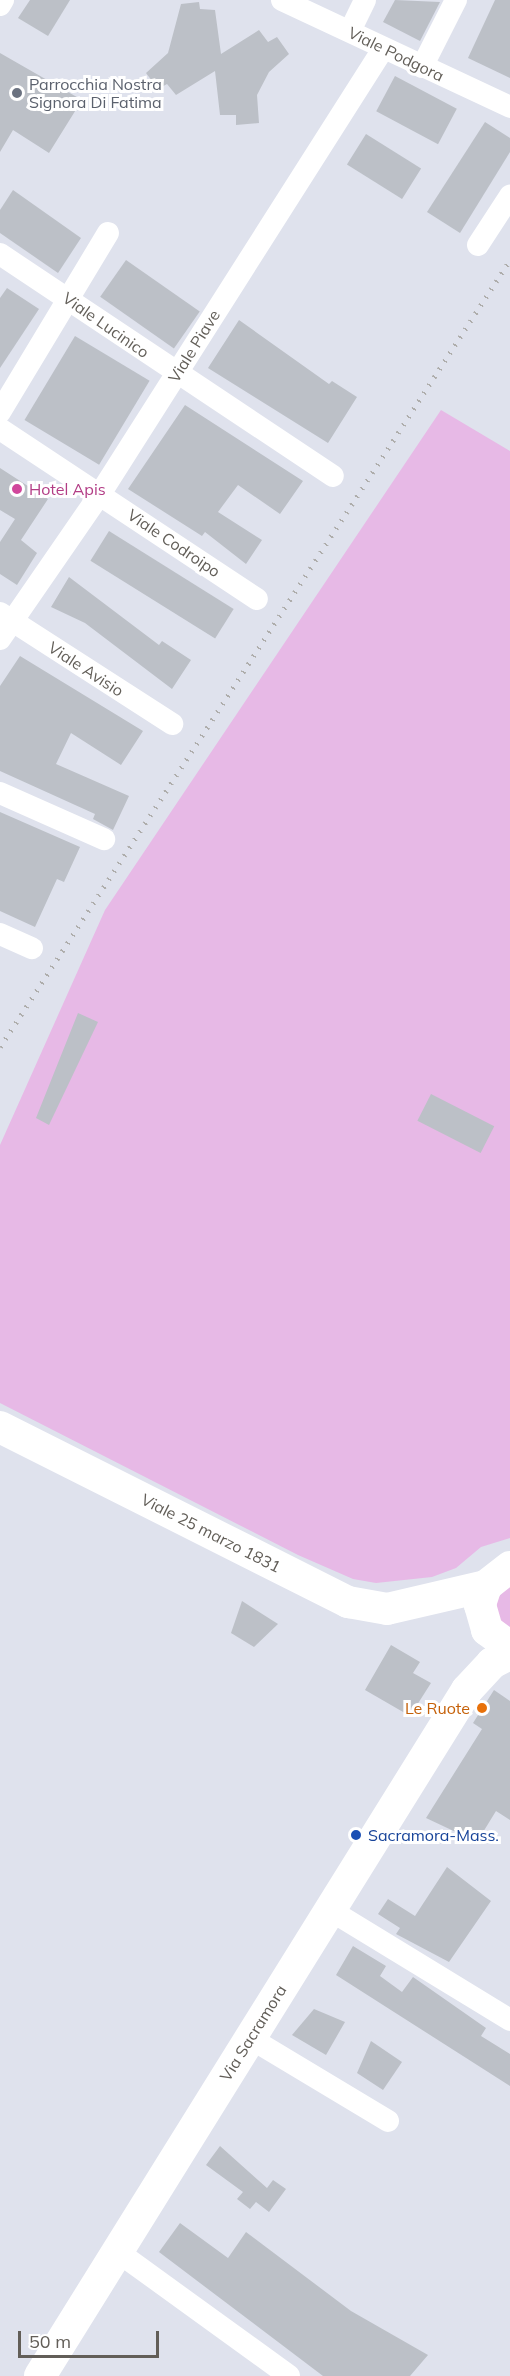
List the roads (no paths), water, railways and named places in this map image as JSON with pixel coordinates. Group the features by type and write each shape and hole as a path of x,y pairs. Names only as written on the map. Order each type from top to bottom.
{"street":[{"path":"0,5 3,0"},
{"name":"Viale Podgora","path":"282,0 382,49 510,107"},
{"path":"350,32 365,0"},
{"path":"423,67 456,0"},
{"name":"Viale Piave","path":"4,624 100,494 382,49"},
{"path":"478,245 510,196"},
{"path":"0,412 66,297 108,233"},
{"name":"Viale Lucinico","path":"0,254 333,476"},
{"name":"Viale Codroipo","path":"0,429 257,599"},
{"name":"Viale Avisio","path":"4,624 172,724"},
{"path":"0,793 104,839"},
{"path":"0,934 32,948"},
{"name":"Viale 25 marzo 1831","path":"0,1427 348,1602 387,1610 429,1601 491,1619"},
{"path":"491,1619 510,1567"},
{"name":"Via Sacramora","path":"467,1690 491,1619"},
{"name":"Via Sacramora","path":"40,2376 467,1690 492,1663 510,1654"},
{"path":"330,1910 510,2020"},
{"path":"250,2038 388,2121"},
{"path":"118,2252 289,2376"}],"railway":[{"path":"0,1047 510,260"}],"place":[{"name":"Parrocchia Nostra Signora Di Fatima","path":"17,93"},
{"name":"Hotel Apis","path":"17,489"},
{"name":"Le Ruote","path":"482,1708"},
{"name":"Sacramora-Mass.","path":"356,1835"}]}
